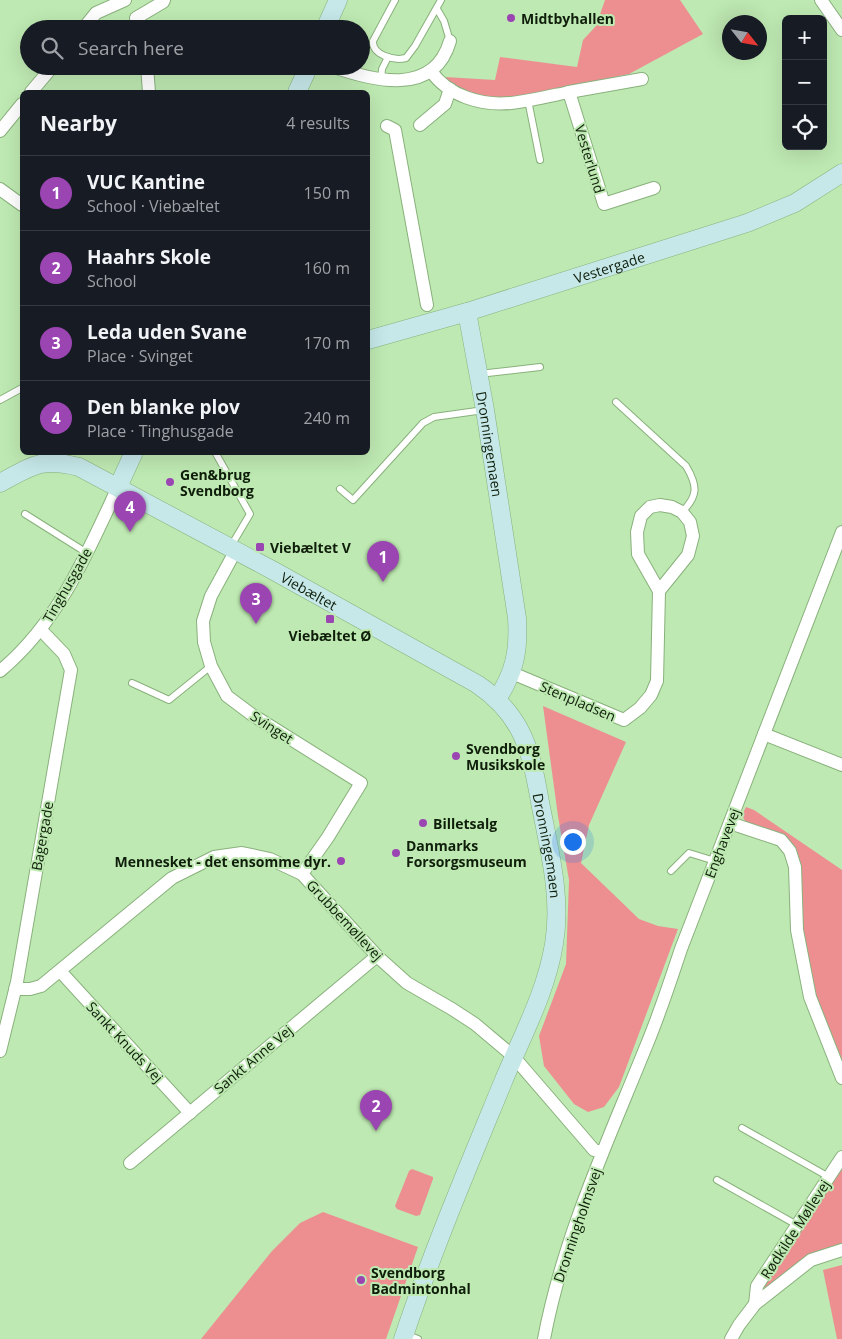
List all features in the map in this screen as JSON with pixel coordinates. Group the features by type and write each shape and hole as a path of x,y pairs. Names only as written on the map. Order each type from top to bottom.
{"street":[{"path":"90,20 96,13 125,0"},
{"path":"130,0 136,20"},
{"path":"141,20 164,0"},
{"path":"329,20 338,0"},
{"path":"821,0 842,30"},
{"path":"363,75 381,80 408,80 432,71 444,58 450,41"},
{"path":"432,71 439,82 474,101 510,103 642,79"},
{"path":"33,90 45,75"},
{"path":"148,75 149,90"},
{"path":"298,90 304,75"},
{"path":"420,125 445,104 450,89"},
{"name":"Vesterlund","path":"569,92 604,204 654,188"},
{"path":"0,131 20,106"},
{"path":"387,126 395,130 427,305"},
{"name":"Vestergade","path":"370,339 467,312 761,218 807,196 842,173"},
{"path":"0,189 20,204"},
{"name":"Dronningemaen","path":"408,1337 440,1236 527,1026 549,966 554,944 556,900 552,866 532,761 519,728 497,699 512,673 518,641 486,410 467,312"},
{"path":"0,483 32,466 49,461 79,467 118,487 133,455"},
{"name":"Viebæltet","path":"118,487 470,679 497,699"},
{"name":"Tinghusgade","path":"0,671 41,630 87,552 118,487"},
{"path":"660,505 672,507 682,512 690,522 693,536 688,555 659,591 638,554 637,532 641,516 650,507 660,505"},
{"name":"Enghavevej","path":"602,1152 658,1018 681,949 842,532"},
{"name":"Svinget","path":"233,549 211,596 203,621 204,642 211,666 227,696 251,714 361,784 302,874"},
{"name":"Stenpladsen","path":"512,673 624,720 640,708 651,695 657,681 659,591"},
{"name":"Bagergade","path":"0,1051 15,989 71,670 64,654 41,630"},
{"path":"764,734 842,765"},
{"path":"730,823 780,840 790,851 795,867 797,930 810,997 842,1078"},
{"name":"Grubbemøllevej","path":"15,989 30,989 41,986 172,878 214,857 242,853 270,859 302,874 376,956 407,982 467,1019 513,1056"},
{"name":"Sankt Anne Vej","path":"130,1163 376,956"},
{"name":"Sankt Knuds Vej","path":"60,971 190,1113"},
{"name":"Dronningholmsvej","path":"513,1056 594,1150 602,1152 557,1283 544,1339"},
{"name":"Rødkilde Møllevej","path":"755,1304 757,1286 842,1157"},
{"path":"731,1339 755,1304 811,1260 842,1250"}],"lane":[{"path":"395,0 372,46 374,50 396,59 406,58 441,0"},
{"path":"437,9 444,20 450,41"},
{"path":"381,80 382,69 388,57"},
{"path":"528,100 540,160"},
{"path":"479,374 540,367"},
{"path":"0,400 20,389"},
{"path":"616,402 686,466 693,477 695,488 692,502 682,512"},
{"path":"340,490 353,500 423,424 434,417 486,410"},
{"path":"217,455 250,514 233,549"},
{"path":"26,514 87,552"},
{"path":"132,683 169,700 211,666"},
{"path":"670,871 689,853 715,861"},
{"path":"742,1128 829,1178"},
{"path":"717,1180 798,1225"}],"shaded area":[{"path":"605,0 680,0 703,34 629,74 516,97 490,98 467,92 451,84 445,77 495,80 500,57 577,67 583,40 596,26"},
{"path":"543,706 626,742 589,825 581,863 639,919 658,926 678,929 619,1087 604,1107 588,1112 574,1104 544,1066 539,1036 566,964 569,880"},
{"path":"746,807 754,810 842,870 842,1059 819,1013 800,922 799,858 746,823 742,815"},
{"path":"842,1165 842,1243 813,1253 766,1288 762,1283"},
{"path":"412,1169 433,1177 420,1215 416,1216 397,1209 395,1206 409,1171"},
{"path":"323,1212 418,1247 386,1339 201,1339 272,1251 300,1223"},
{"path":"842,1265 842,1339 837,1339 823,1270"}],"place":[{"name":"Midtbyhallen","path":"511,18"},
{"name":"Gen&brug Svendborg","path":"170,482"},
{"name":"Den blanke plov","path":"130,532"},
{"name":"Viebæltet V","path":"260,547"},
{"name":"VUC Kantine","path":"383,582"},
{"name":"Viebæltet Ø","path":"330,619"},
{"name":"Leda uden Svane","path":"256,624"},
{"name":"Svendborg Musikskole","path":"456,756"},
{"name":"Billetsalg","path":"423,823"},
{"name":"Danmarks Forsorgsmuseum","path":"396,853"},
{"name":"Mennesket - det ensomme dyr.","path":"341,861"},
{"name":"Haahrs Skole","path":"376,1131"},
{"name":"Svendborg Badmintonhal","path":"361,1280"}]}
